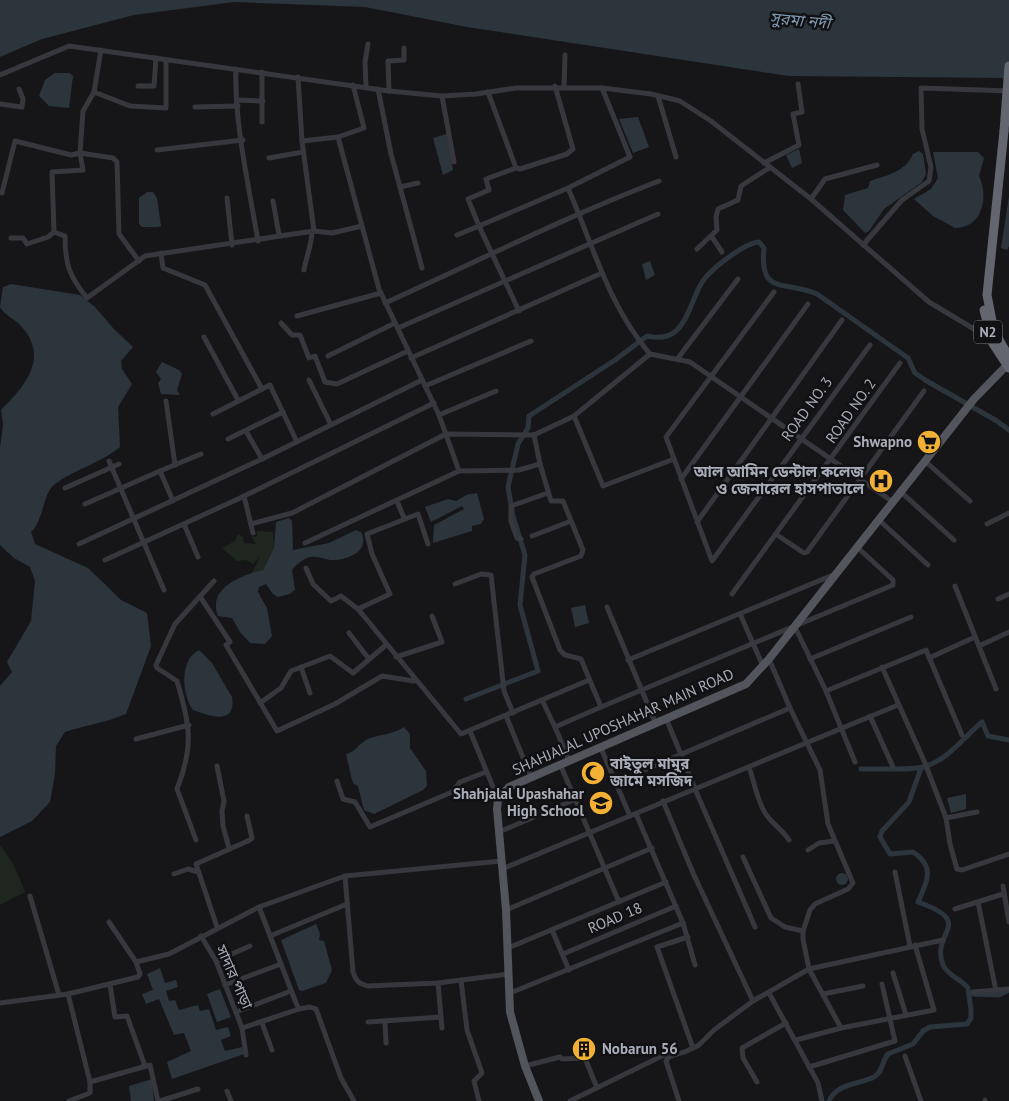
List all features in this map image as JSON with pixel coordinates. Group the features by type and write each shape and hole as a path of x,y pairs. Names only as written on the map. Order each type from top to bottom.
{"highway":[{"name":"N2","path":"1008,363 991,333 987,295 1009,66"}],"main road":[{"name":"SHAHJALAL UPOSHAHAR MAIN ROAD","path":"498,799 509,787 746,684 769,659 974,399 1008,363"},
{"path":"498,799 498,832 506,910 510,1012 525,1066 539,1101"}],"street":[{"path":"366,87 365,62 368,44"},
{"path":"0,74 68,46 236,68 389,91 442,96 554,86 602,88 680,101 696,111 811,199 862,246 929,302 979,332 991,333"},
{"path":"389,91 388,61 404,60 404,48"},
{"path":"54,232 52,172 83,170 80,153 83,110 94,92 101,50"},
{"path":"564,87 565,55"},
{"path":"138,86 154,86 156,58"},
{"path":"94,92 130,106 166,108 166,60"},
{"path":"236,68 242,140 252,216 258,241"},
{"path":"262,72 262,122"},
{"path":"298,77 303,152 313,231 304,270"},
{"path":"764,163 799,145 793,114 802,112 798,84"},
{"path":"302,141 338,137 364,128 353,85"},
{"path":"519,311 468,199 489,190 486,179 516,168 520,169 567,154 573,149 554,86"},
{"path":"457,236 568,188 630,157 602,88"},
{"path":"862,246 902,200 929,181 932,167 922,129 921,88 1009,92"},
{"path":"0,104 22,107 23,100 19,89"},
{"path":"378,89 400,187 422,268"},
{"path":"488,92 498,125 516,168"},
{"path":"442,96 454,162"},
{"path":"658,96 676,157"},
{"path":"195,107 263,101"},
{"path":"338,137 384,303 434,403 459,471"},
{"path":"157,150 242,140"},
{"path":"2,193 3,179 15,142 71,155 80,153 113,158 117,162 119,234 138,261"},
{"path":"269,158 303,152"},
{"path":"811,199 825,178 876,164"},
{"path":"697,249 712,237 717,230 716,216 718,209 738,200 741,186 769,168"},
{"path":"384,303 492,255 579,213 659,181"},
{"path":"400,187 418,183"},
{"path":"568,188 602,273 635,332 650,354 678,358 690,362 742,396 893,502"},
{"path":"227,198 232,245"},
{"path":"273,201 279,235"},
{"path":"328,356 658,214"},
{"path":"54,232 65,236 65,259 73,281 86,298 145,256 258,241 279,235 313,231 332,233 362,226"},
{"path":"11,238 23,238 27,244 48,237 54,232"},
{"path":"712,237 722,252"},
{"path":"161,253 164,268 205,285 262,389"},
{"path":"411,358 602,273"},
{"path":"678,358 738,279"},
{"path":"697,522 666,437 713,377 774,292"},
{"path":"297,316 381,293"},
{"path":"681,478 808,304"},
{"path":"697,522 842,320"},
{"path":"281,323 292,335 300,335 309,358 315,356 325,382 330,384 337,384 408,351"},
{"path":"204,337 238,400"},
{"path":"79,544 423,383 531,341"},
{"name":"ROAD NO. 3","path":"697,522 712,561 800,438 870,345"},
{"path":"250,523 292,513 446,434 533,435 574,416 650,354"},
{"name":"ROAD NO. 2","path":"732,594 832,460 900,363"},
{"path":"309,380 331,425"},
{"path":"213,414 270,385 297,442"},
{"path":"439,415 496,390"},
{"path":"777,535 804,553 807,552 924,391"},
{"path":"166,401 175,465"},
{"path":"105,560 244,496 434,403"},
{"path":"228,439 283,412"},
{"path":"574,416 603,486 674,459"},
{"path":"246,431 262,459"},
{"path":"533,435 551,500 563,501 583,554 532,576 560,650 565,655 581,659 600,708"},
{"path":"85,504 200,454"},
{"path":"109,461 164,590"},
{"path":"926,462 970,500"},
{"path":"65,488 119,464"},
{"path":"305,543 459,471 520,470 540,464"},
{"path":"160,472 173,501"},
{"path":"520,539 511,521 513,506 548,492"},
{"path":"901,492 954,540"},
{"path":"244,496 253,532"},
{"path":"397,501 404,518"},
{"path":"987,524 1009,513"},
{"path":"358,609 390,594 372,554 367,534 418,514 428,544"},
{"path":"879,520 928,565"},
{"path":"532,536 571,521"},
{"path":"184,524 198,557"},
{"path":"555,728 893,585 893,580 857,547"},
{"path":"306,568 313,584 331,601 341,596 358,609 414,681 461,734 589,680"},
{"path":"455,584 481,574 491,575 498,621 502,681 513,713"},
{"path":"628,660 836,574"},
{"path":"196,840 177,789 189,749 189,725 177,681 157,668 156,665 175,624 201,598 214,581"},
{"path":"955,586 996,689"},
{"path":"998,599 1009,594"},
{"path":"201,598 230,642 226,645 277,731 335,704 382,676 414,681"},
{"path":"607,607 655,722"},
{"path":"740,614 763,666"},
{"path":"396,657 442,642 432,616"},
{"path":"810,659 912,617"},
{"path":"795,626 826,691 855,762"},
{"path":"979,646 1009,632"},
{"path":"349,633 368,660"},
{"path":"929,658 975,637"},
{"path":"260,703 281,688 291,672 301,667 330,656 353,673 386,645"},
{"path":"826,691 925,650 962,735"},
{"path":"769,659 820,770 828,824 853,883 848,889 815,904 810,910 803,931 809,969 841,1028"},
{"path":"301,667 310,693"},
{"path":"882,667 928,769 946,818 950,844 959,870 1009,854"},
{"path":"542,700 570,760"},
{"path":"136,962 169,954 217,927 259,907 345,876 502,865 591,832 898,705"},
{"path":"616,782 790,708"},
{"path":"506,716 531,777"},
{"path":"870,716 893,766"},
{"path":"666,718 755,927"},
{"path":"136,739 189,725"},
{"path":"470,731 498,799"},
{"path":"600,746 616,782 652,848 683,923 695,965"},
{"path":"560,764 591,832 619,902"},
{"path":"217,766 224,801 222,811 224,826 230,848"},
{"path":"749,767 764,812 783,831 789,840"},
{"path":"337,782 343,799 355,802 370,827 452,792 460,782 486,772"},
{"path":"498,832 576,799"},
{"path":"663,801 693,873 753,1001"},
{"path":"946,818 977,812"},
{"path":"217,927 196,864 252,839 247,816"},
{"path":"808,850 819,844 834,841"},
{"path":"506,910 652,848"},
{"path":"743,857 771,918 785,928 803,931"},
{"path":"174,874 188,869 198,872"},
{"path":"796,1040 841,1028 934,1010 913,946 895,872"},
{"path":"345,876 353,972 356,980 367,986 438,983 509,974"},
{"path":"508,948 666,882"},
{"path":"1003,886 1009,922"},
{"path":"955,909 1003,894"},
{"path":"30,896 59,994"},
{"path":"978,902 996,991"},
{"path":"270,936 347,904"},
{"name":"ROAD 18","path":"563,954 676,906"},
{"path":"259,907 299,1009 310,1007 316,1009 341,1078 354,1101"},
{"path":"1,1001 68,994 138,977 140,974 136,962 110,922"},
{"path":"510,993 683,923"},
{"path":"552,930 569,970"},
{"name":"সাদার পাড়া","path":"201,936 216,961 242,1028 299,1009"},
{"path":"688,937 657,947 693,1048"},
{"path":"570,1101 664,1055 669,1057 693,1048 753,1001 809,969 943,940"},
{"path":"216,961 250,946"},
{"path":"225,985 281,964"},
{"path":"893,973 906,1015"},
{"path":"461,980 467,1030 482,1073 474,1081 479,1101"},
{"path":"438,983 442,1028"},
{"path":"809,1067 894,1042 882,984"},
{"path":"110,985 116,1017 127,1016 144,1066"},
{"path":"823,994 863,986"},
{"path":"972,992 1009,989"},
{"path":"236,1012 291,991"},
{"path":"769,993 818,1083 822,1101"},
{"path":"68,994 90,1082 90,1094 69,1101"},
{"path":"368,1022 441,1017"},
{"path":"385,1020 386,1043"},
{"path":"262,1022 272,1050"},
{"path":"757,1082 743,1058 742,1048 786,1023"},
{"path":"242,1028 246,1055"},
{"path":"905,1056 921,1101"},
{"path":"525,1066 560,1057 562,1059 585,1058 597,1088"},
{"path":"669,1057 666,1061 667,1068 679,1101"},
{"path":"90,1082 150,1065 159,1101 198,1089"},
{"path":"227,1091 231,1101"}],"shaded area":[{"path":"257,531 273,532 274,548 263,570 252,573 260,557 253,564 246,560 237,561 222,548 235,541 238,534 243,537 244,543 256,544 251,537 257,536"},
{"path":"0,845 14,865 25,892 0,905"}],"water":[{"name":"সুরমা নদী","path":"0,0 1009,0 1009,78 789,76 467,27 365,7 234,2 134,15 42,39 0,57"},
{"path":"55,73 70,73 73,76 69,108 49,106 39,96 45,80"},
{"path":"638,117 649,147 633,153 619,119"},
{"path":"447,134 453,170 443,175 433,138"},
{"path":"799,149 802,163 792,168 786,155"},
{"path":"919,151 923,154 926,174 922,182 884,209 869,231 865,233 843,210 845,195 868,188 870,181 901,169 913,154"},
{"path":"933,152 978,152 984,158 979,176 983,193 981,210 978,217 972,223 964,227 955,228 933,216 914,199 931,189 938,178"},
{"path":"147,192 153,192 157,198 161,226 142,227 139,224 139,198"},
{"path":"1009,196 1009,246 1007,250 1001,248"},
{"path":"650,261 655,275 646,280 642,264"},
{"path":"11,284 80,295 95,307 133,347 121,361 122,369 132,384 118,407 120,447 113,453 55,484 48,494 36,526 31,532 35,544 88,568 121,600 147,613 151,646 126,714 65,732 56,746 55,774 50,802 32,821 0,837 0,686 12,672 7,662 31,621 35,581 30,567 14,558 0,545 0,448 3,425 1,410 27,379 32,369 34,358 33,346 28,335 0,307 3,287"},
{"path":"162,362 179,370 182,374 177,390 180,395 161,394 158,383 161,379 156,372"},
{"path":"477,493 484,519 481,524 472,526 472,531 433,543 434,525 464,509 462,506 431,522 425,507 448,499 456,501 466,495"},
{"path":"289,518 292,521 293,550 329,543 356,530 361,532 363,543 357,552 347,558 332,560 311,557 301,562 292,570 295,590 290,594 278,597 273,594 266,584 259,587 258,592 267,608 272,636 265,644 250,643 240,632 232,618 218,616 217,598 228,584 246,575 263,570 274,548 276,522"},
{"path":"585,605 589,623 575,627 571,608"},
{"path":"199,650 212,663 232,697 232,706 226,716 213,716 199,712 193,710 189,704 186,696 185,669 188,661"},
{"path":"404,727 410,734 410,748 426,771 427,786 423,790 374,814 364,810 358,786 353,783 346,754 366,740"},
{"path":"966,794 966,809 951,813 947,798"},
{"path":"840,873 844,873 848,879 844,885 840,885 836,881 836,877"},
{"path":"316,924 320,934 319,940 324,941 332,970 326,983 302,991 299,990 281,940"},
{"path":"160,968 165,983 176,980 178,987 166,991 169,1001 175,1000 179,1010 198,1005 200,1011 209,1009 216,1030 228,1027 231,1036 221,1040 225,1051 242,1047 244,1054 172,1079 167,1062 191,1051 184,1033 174,1035 159,999 146,1004 142,994 153,990 147,974"},
{"path":"220,989 231,1017 217,1022 207,994"},
{"path":"152,1079 154,1101 131,1101 129,1086"}],"waterway":[{"path":"466,699 538,671 520,605 525,555 513,516 508,487 518,444 528,428 529,416 615,360 647,336 662,337 676,331 684,321 705,278 727,258 745,247 759,242 764,248 763,263 770,280 776,284 817,294 908,358 915,373 1009,430"},
{"path":"861,769 910,769 932,764 955,748 982,722 988,736 1009,740"},
{"path":"829,1101 837,1091 848,1085 868,1080 877,1075 888,1054 913,1044 923,1031 930,1027 967,1024 971,1018 968,988 948,972 943,965 942,944 948,929 948,922 945,916 935,909 918,902 928,875 925,863 913,852 890,854 880,837 882,831 909,802 921,768"},
{"path":"973,994 999,995 1009,990"}],"place":[{"name":"Shwapno","path":"929,442"},
{"name":"আল আমিন ডেন্টাল কলেজ ও জেনারেল হাসপাতালে","path":"881,481"},
{"name":"বাইতুল মামুর জামে মসজিদ","path":"593,773"},
{"name":"Shahjalal Upashahar High School","path":"601,803"},
{"name":"Nobarun 56","path":"584,1049"}]}
